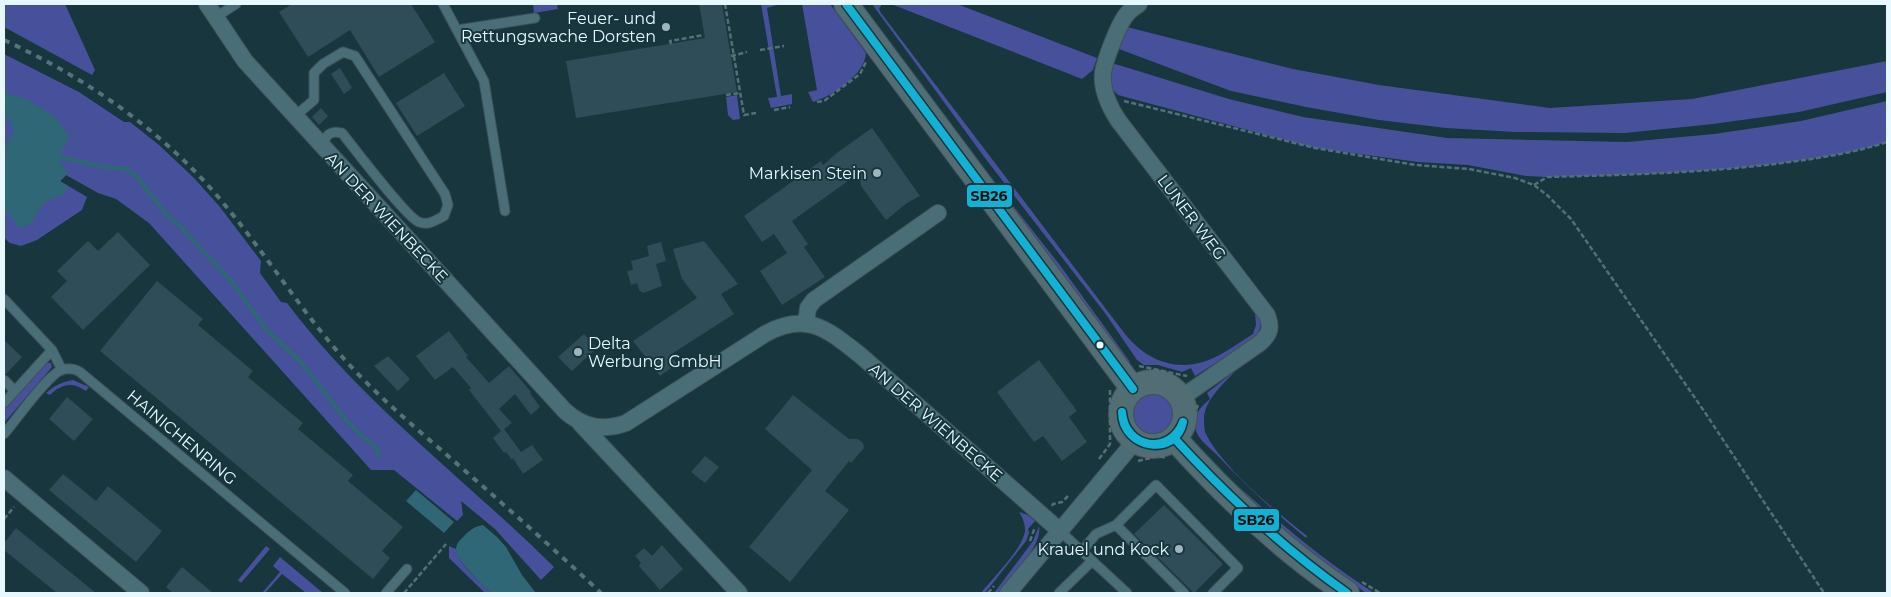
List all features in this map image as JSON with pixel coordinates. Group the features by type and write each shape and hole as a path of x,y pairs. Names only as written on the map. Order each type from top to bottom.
{"street":[{"path":"846,4 1133,389"},
{"name":"LUNER WEG","path":"1139,4 1127,14 1118,28 1103,71 1106,96 1118,120 1267,316 1271,326 1270,333 1260,343 1191,393"},
{"name":"AN DER WIENBECKE","path":"211,10 245,61 321,146 565,411 578,421 739,593"},
{"path":"806,323 808,308 814,300 938,213"},
{"name":"AN DER WIENBECKE","path":"578,421 588,426 601,428 626,423 770,331 786,325 806,323 819,326 831,332 860,355 1060,531"},
{"path":"1134,451 1121,415 1124,401 1133,389 1143,383 1159,382 1174,389 1191,393 1184,406 1184,424 1180,444"},
{"path":"1008,593 1060,531 1134,451 1145,444 1155,446 1165,443 1180,444 1237,504 1271,536 1353,586"},
{"path":"4,478 141,593"}],"lane":[{"path":"211,10 236,4"},
{"path":"443,4 484,81 505,211"},
{"path":"457,30 535,18"},
{"path":"295,116 314,100 314,73 322,64 343,52 355,56 445,194 448,205 444,216 428,224 418,222 405,210 342,133 334,131 327,134 321,146"},
{"path":"4,299 52,350 62,370 48,380 4,434"},
{"path":"4,403 52,350"},
{"name":"HAINICHENRING","path":"62,370 75,369 80,372 345,593"},
{"path":"4,380 15,391"},
{"path":"1082,551 1096,534 1116,525 1156,485 1238,568 1213,593"},
{"path":"1116,525 1184,593"},
{"path":"1060,531 1127,593"},
{"path":"1059,593 1092,561"},
{"path":"386,593 407,569"}],"path":[{"path":"725,4 732,55 744,115 756,113"},
{"path":"670,44 670,41 704,35"},
{"path":"760,50 784,46"},
{"path":"732,55 747,52"},
{"path":"817,102 824,101 860,74 867,58"},
{"path":"726,95 740,93"},
{"path":"1106,96 1315,148 1416,165 1469,169 1515,178 1534,185 1571,219 1704,411 1824,593"},
{"path":"774,110 790,107"},
{"path":"1534,185 1547,177 1722,170 1785,163 1870,148 1887,142"},
{"path":"1134,451 1140,462 1158,456 1180,444 1192,426 1196,409 1184,375 1141,367 1135,364"},
{"path":"1108,385 1110,388 1110,444"},
{"path":"4,519 14,507"},
{"path":"404,593 446,544"},
{"path":"1353,586 1380,593"}],"shaded area":[{"path":"4,4 65,4 95,70 92,75 4,27"},
{"path":"533,4 557,4 558,9 534,13"},
{"path":"761,4 777,4 767,8 781,96 792,94 792,104 771,108 768,98 777,97"},
{"path":"802,4 830,4 866,53 860,69 854,77 838,90 813,102 808,92 817,90"},
{"path":"856,4 861,4 958,136 1059,264 1130,362 1126,363 1095,318"},
{"path":"872,4 882,4 879,9 881,13 1133,343 1161,361 1183,365 1194,364 1206,361 1224,352 1253,334 1256,325 1255,313 1260,313 1260,328 1255,337 1195,376 1191,368 1182,372 1158,365 1144,365 1137,360 1105,313 985,158"},
{"path":"891,4 957,4 1097,58 1093,70 1082,79"},
{"path":"1127,27 1293,69 1379,85 1550,108 1692,99 1887,61 1887,92 1799,112 1713,124 1625,133 1515,132 1446,128 1379,120 1231,91 1119,49"},
{"path":"4,54 79,92 124,122 130,122 159,145 194,178 220,207 261,261 260,273 281,302 287,303 348,374 381,408 554,567 541,580 495,529 461,501 463,515 457,521 394,470 371,470 149,223 116,199 98,193 66,175 60,181 87,197 82,210 37,240 21,246 10,243 4,238"},
{"path":"1112,63 1229,99 1303,117 1447,138 1627,142 1714,134 1801,121 1887,101 1887,142 1832,156 1747,167 1690,172 1547,177 1526,176 1468,165 1418,162 1315,148 1118,95 1113,90 1108,69"},
{"path":"6,93 28,100 55,117 70,137 59,158 67,174 60,181 68,186 64,194 44,202 32,223 20,229 6,210 4,202 4,150 14,131 4,108"},
{"path":"737,95 740,119 733,120 728,115 726,97"},
{"path":"46,363 51,363 52,367 4,423 4,409"},
{"path":"1235,371 1208,404 1204,418 1206,434 1226,463 1267,503 1307,536 1306,538 1249,487 1197,434 1195,421 1197,413 1210,399 1207,393"},
{"path":"73,380 89,387 86,391 76,386 67,385 58,388 50,395 46,393 59,384"},
{"path":"1153,394 1167,400 1173,414 1167,428 1153,434 1139,428 1133,414 1139,400"},
{"path":"1240,488 1305,543 1374,593 1366,593 1319,560 1237,490"},
{"path":"416,490 454,522 444,533 406,501"},
{"path":"1019,512 1028,515 1035,521 1028,529 1029,533 1026,541 985,593 981,593 1012,557 1021,542 1025,529"},
{"path":"483,525 506,547 522,575 536,593 491,593 465,566 457,555 457,544 470,531"},
{"path":"1039,526 1039,534 1031,551 999,593 994,593 1033,541"},
{"path":"266,546 270,549 241,583 238,580"},
{"path":"449,546 456,549 461,561 491,593 485,593 449,558"},
{"path":"280,557 323,593 306,593 282,574 265,593 262,593 280,572 273,566"}],"building":[{"path":"292,4 411,4 435,42 379,77 350,30 308,57 279,12"},
{"name":"Feuer- und Rettungswache Dorsten","path":"699,4 722,4 737,92 576,118 566,61 705,38"},
{"path":"340,68 352,88 344,94 331,74"},
{"path":"444,73 465,106 417,136 396,103"},
{"path":"321,108 328,116 319,125 312,117"},
{"path":"872,128 920,196 907,203 886,220 861,186 859,173 792,221 808,244 804,247 825,277 782,305 760,271 787,253 774,234 762,242 744,216 821,161 823,165"},
{"path":"118,232 150,265 83,330 51,297 67,281 57,271 88,241 98,251"},
{"path":"704,241 738,284 721,294 734,314 670,355 677,364 660,376 633,341 697,298 682,279 673,249"},
{"path":"661,242 666,261 656,264 662,286 643,293 639,290 637,283 631,285 627,271 633,270 631,261 649,256 647,246"},
{"path":"157,281 203,319 198,325 253,371 248,377 303,423 298,429 353,475 348,481 403,527 382,551 390,558 373,579 100,351"},
{"path":"449,331 468,356 466,357 489,383 509,366 531,392 540,407 531,415 515,394 499,409 512,423 504,429 521,452 532,445 543,460 523,474 513,458 512,460 506,452 504,453 493,438 501,431 469,390 471,388 453,367 435,380 416,356"},
{"name":"Delta Werbung GmbH","path":"584,334 597,348 572,371 558,357"},
{"path":"4,340 22,357 6,374 4,374"},
{"path":"388,356 410,379 398,391 374,366"},
{"path":"1039,360 1077,411 1069,417 1087,442 1062,461 1043,436 1034,442 997,392"},
{"path":"793,395 849,439 858,439 863,443 864,448 851,463 849,461 825,491 849,510 790,582 749,547 812,470 765,429"},
{"path":"67,397 93,419 74,441 49,419"},
{"path":"705,456 719,467 705,483 691,472"},
{"path":"63,474 96,501 108,486 162,531 136,562 49,490"},
{"name":"Krauel und Kock","path":"1164,505 1223,564 1194,593 1134,534"},
{"path":"16,528 96,593 57,593 4,550 4,543"},
{"path":"662,545 683,569 660,590 639,566 641,563 635,556 644,548 652,556"},
{"path":"182,567 213,593 173,593 166,587"}],"waterway":[{"path":"60,157 104,167 127,169 137,177 167,215 181,227 231,281 266,329 302,363 345,419 375,446 379,455"}],"railway":[{"path":"4,40 67,73 97,92 126,112 181,157 229,210 315,324 359,375 402,416 601,593"}],"transit line":[{"name":"SB26","path":"846,4 1133,389"},
{"name":"SB26","path":"1122,412 1125,424 1131,434 1149,444 1159,444 1168,440 1177,433 1183,422"},
{"name":"SB26","path":"1122,412 1124,425 1131,434 1139,441 1150,444 1161,444 1171,441 1178,433 1183,422"},
{"name":"SB26","path":"1174,438 1256,520 1300,558 1347,593"}],"place":[{"name":"Feuer- und Rettungswache Dorsten","path":"666,27"},
{"name":"Markisen Stein","path":"877,173"},
{"name":"Delta Werbung GmbH","path":"578,352"},
{"name":"Krauel und Kock","path":"1179,549"}]}
